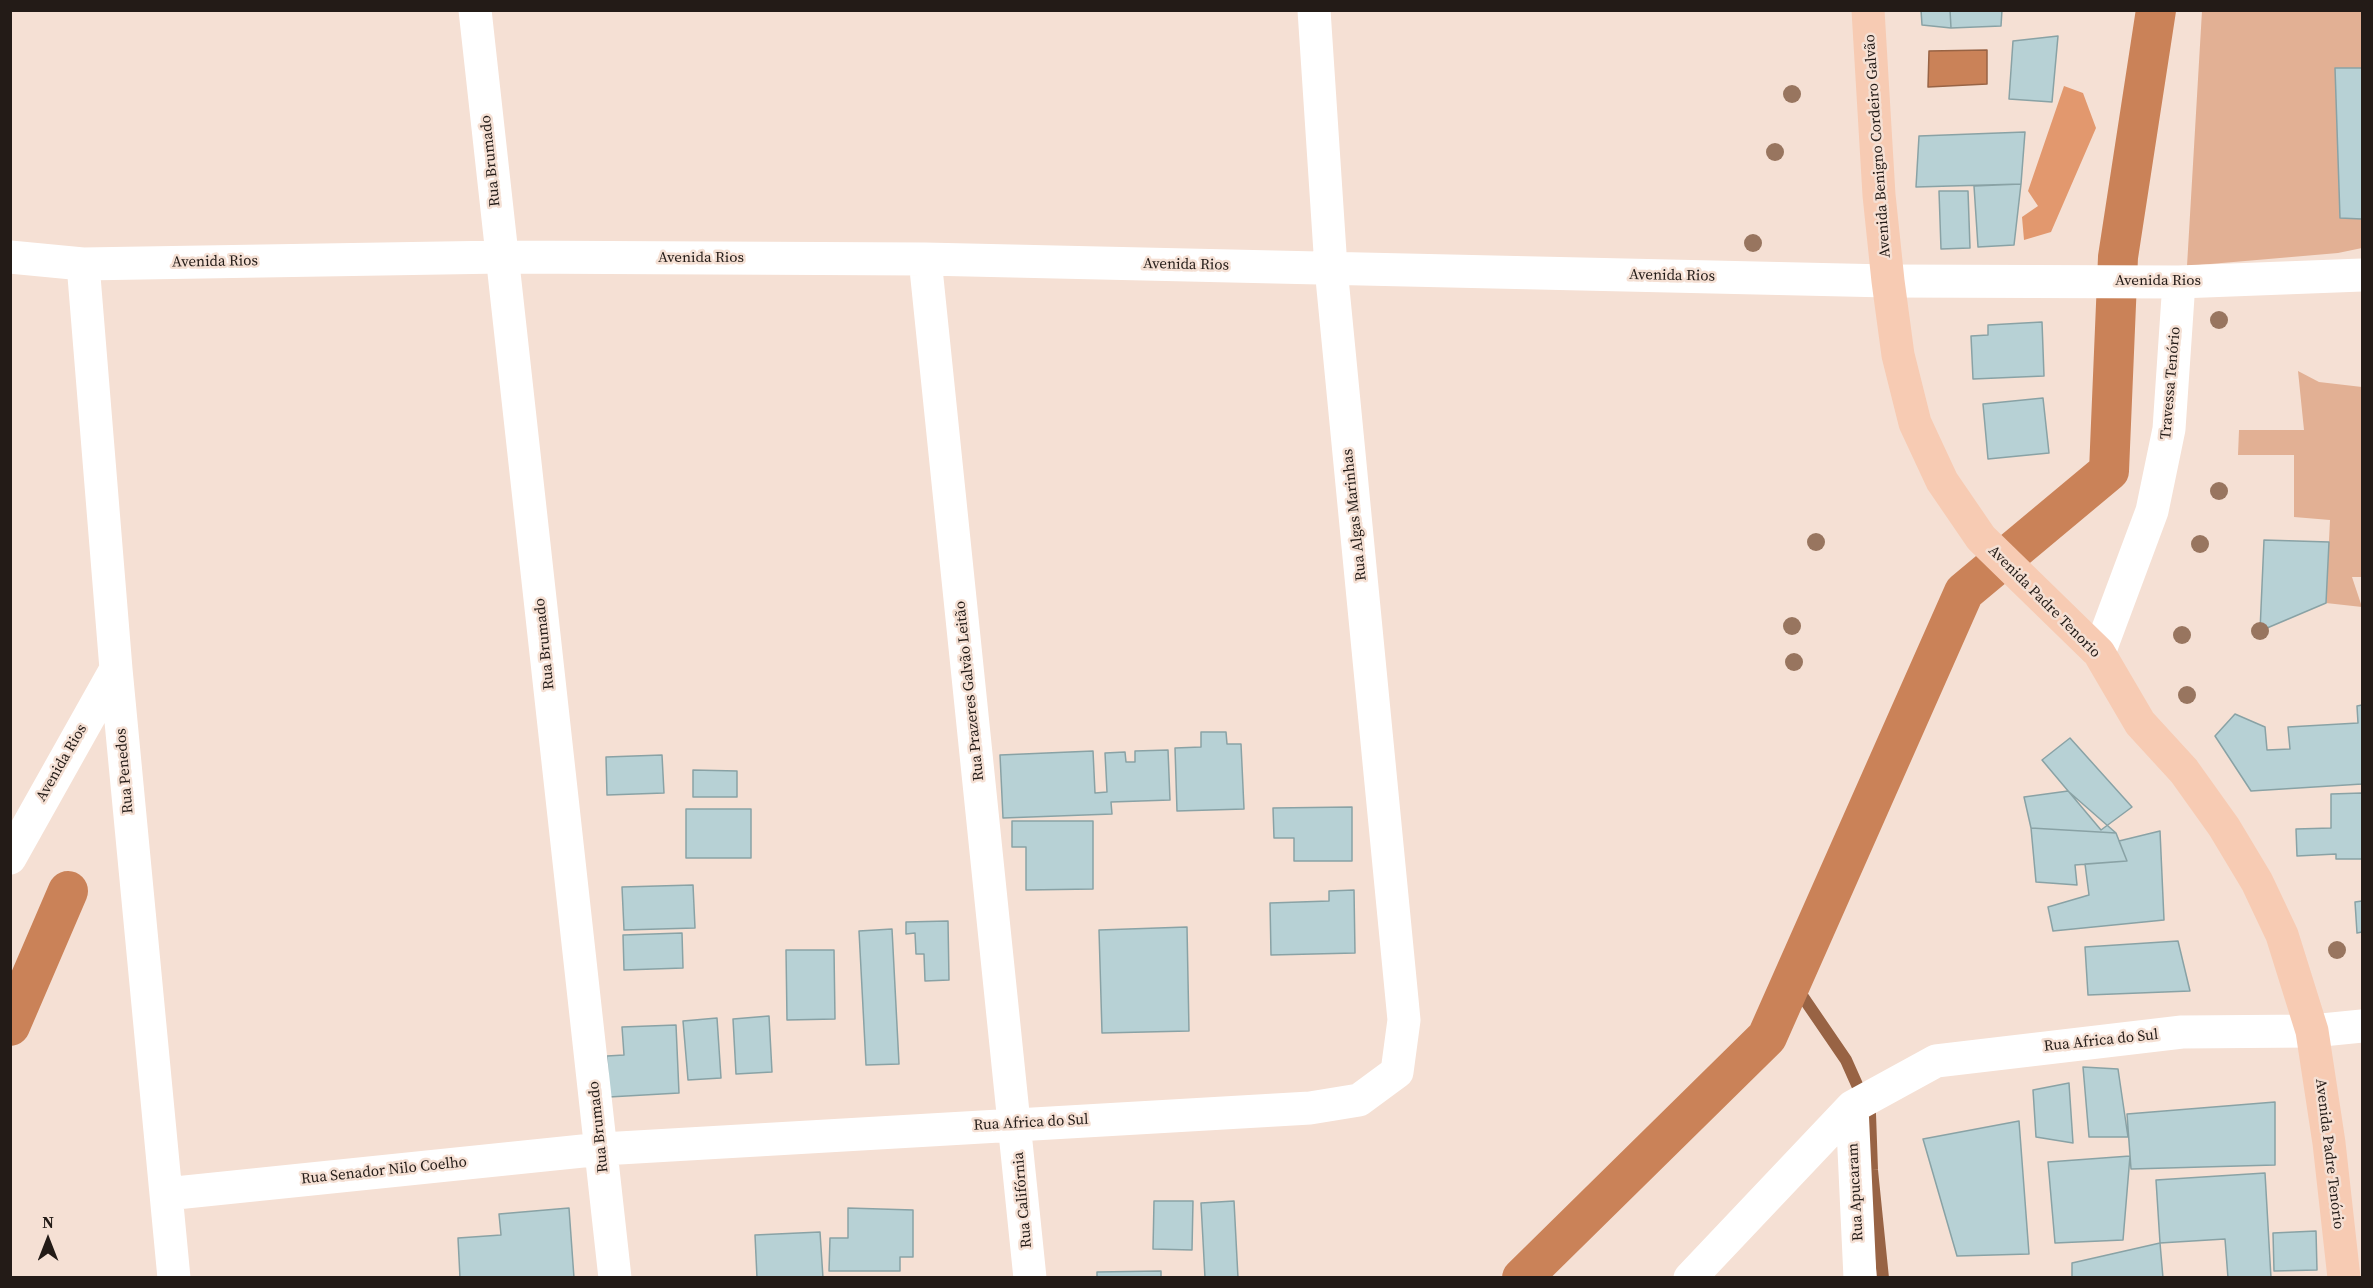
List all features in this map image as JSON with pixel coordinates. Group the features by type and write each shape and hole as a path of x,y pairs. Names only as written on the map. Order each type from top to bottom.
{"main road":[{"name":"Avenida Benigno Cordeiro Galvão","path":"1868,10 1879,195 1888,281"},
{"name":"Avenida Padre Tenorio","path":"1888,281 1898,355 1915,423 1950,494 1981,538 2099,654 2140,723 2184,771 2224,827 2257,882 2282,935 2312,1031"},
{"name":"Avenida Padre Tenório","path":"2312,1031 2329,1143 2344,1278"}],"street":[{"name":"Rua Brumado","path":"475,10 615,1278"},
{"name":"Rua Algas Marinhas","path":"1314,10 1331,268 1404,1020"},
{"name":"Avenida Rios","path":"10,257 83,264 502,257 925,259 1888,281 2165,282 2362,275"},
{"name":"Rua Prazeres Galvão Leitão","path":"925,259 1016,1123"},
{"name":"Rua Penedos","path":"83,264 116,669 174,1278"},
{"name":"Travessa Tenório","path":"2099,654 2152,511 2169,429 2165,282"},
{"name":"Avenida Rios","path":"10,858 19,820 116,669"},
{"name":"Rua Africa do Sul","path":"602,1149 1016,1123 1310,1108 1359,1100 1397,1072 1404,1020"},
{"name":"Rua Africa do Sul","path":"1690,1278 1852,1107 1936,1061 2182,1032 2312,1031 2362,1026"},
{"name":"Rua Apucaram","path":"1852,1107 1860,1278"},
{"name":"Rua Califórnia","path":"1016,1123 1030,1278"},
{"name":"Rua Senador Nilo Coelho","path":"166,1194 602,1149"}],"shaded area":[{"path":"2202,11 2362,11 2362,248 2338,253 2187,266"},
{"path":"1987,50 1987,84 1928,87 1929,51"},
{"path":"2064,86 2083,93 2096,128 2051,232 2024,240 2022,217 2038,206 2028,191"},
{"path":"2298,371 2319,382 2362,387 2362,577 2352,577 2362,607 2326,603 2330,520 2294,517 2294,455 2238,455 2239,430 2304,430"}],"building":[{"path":"1921,10 1950,10 1951,28 1922,25"},
{"path":"1950,10 2002,10 2001,26 1951,28"},
{"path":"2058,36 2052,102 2009,99 2013,41"},
{"path":"2335,68 2362,68 2362,219 2340,218"},
{"path":"2025,132 2021,184 1916,187 1919,136"},
{"path":"2021,184 2014,245 1978,247 1974,186"},
{"path":"1939,191 1968,191 1970,248 1941,249"},
{"path":"2042,322 2044,376 1973,379 1971,336 1988,335 1988,325"},
{"path":"2043,398 2049,453 1988,459 1983,404"},
{"path":"2264,540 2329,542 2326,603 2260,631"},
{"path":"2362,705 2362,784 2251,791 2215,736 2235,714 2265,727 2267,750 2290,749 2288,727 2358,723 2357,706"},
{"path":"1201,732 1226,732 1227,744 1241,744 1244,809 1177,811 1175,748 1201,747"},
{"path":"2070,738 2132,807 2101,830 2042,760"},
{"path":"1168,750 1170,800 1111,802 1112,814 1003,818 1000,755 1093,751 1095,793 1107,792 1105,753 1125,752 1126,762 1135,762 1135,751"},
{"path":"662,755 664,793 607,795 606,757"},
{"path":"693,770 737,771 737,797 693,797"},
{"path":"2068,791 2116,833 2031,828 2024,797"},
{"path":"2362,793 2362,859 2336,859 2336,854 2297,856 2296,829 2331,828 2331,794"},
{"path":"1352,807 1352,861 1294,861 1294,838 1274,838 1273,808"},
{"path":"686,809 751,809 751,858 686,858"},
{"path":"1012,821 1093,821 1093,889 1026,890 1026,847 1012,847"},
{"path":"2031,828 2116,833 2127,861 2075,865 2077,885 2036,882"},
{"path":"2160,831 2164,920 2053,931 2048,907 2089,895 2085,864 2127,861 2119,841"},
{"path":"693,885 695,928 624,930 622,887"},
{"path":"1354,890 1355,953 1271,955 1270,903 1329,901 1329,891"},
{"path":"2362,901 2362,932 2357,933 2355,902"},
{"path":"948,921 949,980 925,981 924,954 916,954 915,933 906,934 906,922"},
{"path":"1187,927 1189,1031 1102,1033 1099,930"},
{"path":"892,929 899,1064 866,1065 859,931"},
{"path":"682,933 683,968 624,970 623,935"},
{"path":"2178,941 2190,991 2088,995 2085,947"},
{"path":"786,950 834,950 835,1019 787,1020"},
{"path":"769,1016 772,1072 736,1074 733,1019"},
{"path":"717,1018 721,1078 688,1080 683,1021"},
{"path":"676,1025 679,1093 609,1097 607,1056 624,1055 622,1027"},
{"path":"2083,1067 2118,1069 2128,1137 2089,1137"},
{"path":"2069,1083 2073,1143 2036,1137 2033,1090"},
{"path":"2275,1102 2275,1165 2131,1169 2127,1114"},
{"path":"2019,1121 2029,1254 1957,1256 1923,1139"},
{"path":"2130,1156 2123,1240 2055,1243 2048,1162"},
{"path":"2265,1173 2271,1278 2228,1278 2225,1239 2160,1243 2156,1180"},
{"path":"1154,1201 1193,1201 1192,1250 1153,1249"},
{"path":"1234,1201 1238,1278 1205,1278 1201,1203"},
{"path":"569,1208 574,1278 460,1278 458,1238 501,1235 499,1214"},
{"path":"848,1208 913,1210 913,1257 900,1257 900,1271 829,1271 830,1238 848,1238"},
{"path":"2316,1231 2317,1270 2274,1271 2273,1233"},
{"path":"820,1232 823,1278 757,1278 755,1235"},
{"path":"2160,1243 2163,1278 2072,1278 2072,1263"},
{"path":"1161,1271 1161,1278 1097,1278 1097,1272"}],"waterway":[{"path":"1522,1278 1767,1037 1964,592 2109,471 2118,257 2156,10"},
{"path":"10,1026 68,891"},
{"path":"1792,981 1846,1060 1870,1114 1872,1170 1883,1278"}]}
